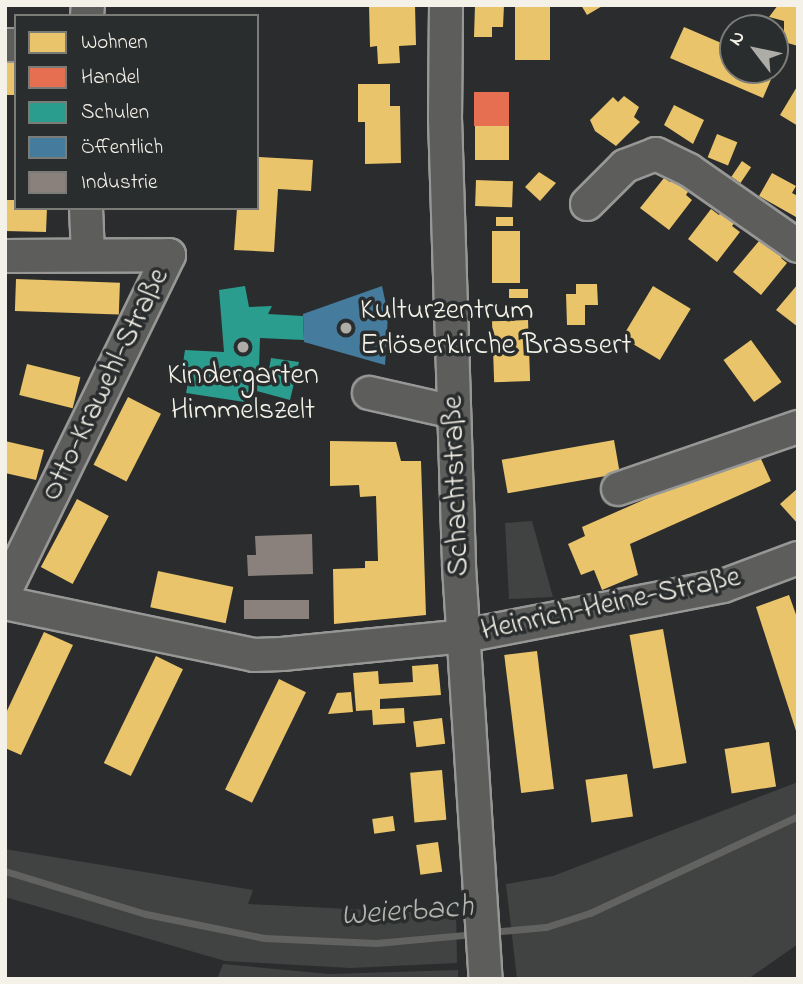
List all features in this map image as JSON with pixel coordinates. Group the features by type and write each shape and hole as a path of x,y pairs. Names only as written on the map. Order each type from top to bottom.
{"street":[{"name":"Schachtstraße","path":"446,5 453,412 464,636 487,969"},
{"path":"587,204 625,166 656,155 689,170 798,246"},
{"path":"5,256 88,254 86,210"},
{"name":"Otto-Krawehl-Straße","path":"5,591 169,255 88,254"},
{"path":"369,393 453,412"},
{"path":"618,489 798,427"},
{"name":"Heinrich-Heine-Straße","path":"5,603 254,655 464,636 723,586 798,558"}],"shaded area":[{"path":"532,521 553,597 509,599 505,523"},
{"path":"798,782 798,944 748,979 517,979 506,884 553,876"},
{"path":"5,849 253,890 248,904 410,912 456,908 457,963 350,968 225,961 5,897"},
{"path":"223,964 329,974 458,970 458,979 217,979"}],"building: Wohnen":[{"path":"369,5 415,5 416,45 399,46 400,63 378,64 377,46 370,47"},
{"path":"475,5 504,5 503,27 492,27 492,37 474,37"},
{"path":"515,5 550,5 550,60 515,60"},
{"path":"581,5 604,5 587,15"},
{"path":"778,5 798,5 798,46 789,43 789,14 771,14"},
{"path":"684,27 719,42 719,79 670,58"},
{"path":"5,63 14,63 14,95 5,95"},
{"path":"358,84 390,84 390,106 400,106 401,163 365,164 365,122 358,122"},
{"path":"730,84 769,84 763,98"},
{"path":"798,85 798,126 780,115"},
{"path":"624,96 639,107 634,117 640,122 616,146 595,131 590,120 613,97 618,102"},
{"path":"674,105 704,120 693,144 664,125"},
{"path":"475,126 509,126 509,160 475,160"},
{"path":"717,134 737,142 728,165 708,157"},
{"path":"259,157 313,160 311,191 278,189 274,252 234,250 237,210 259,210"},
{"path":"742,161 751,167 740,183 731,177"},
{"path":"539,172 556,183 540,201 525,187"},
{"path":"772,173 796,186 792,193 798,196 798,223 796,217 759,196"},
{"path":"676,175 691,187 686,195 692,200 669,230 640,208 664,178 670,182"},
{"path":"476,180 513,181 512,207 475,206"},
{"path":"5,200 14,200 14,210 47,210 46,232 5,231"},
{"path":"724,208 738,219 732,226 740,232 717,262 688,239 711,209 719,215"},
{"path":"496,217 513,217 513,226 496,226"},
{"path":"492,231 520,231 520,283 492,283"},
{"path":"771,237 787,250 781,258 787,263 761,295 733,272 759,241 765,245"},
{"path":"16,279 120,283 119,315 15,311"},
{"path":"576,284 597,284 598,305 585,305 585,325 567,325 566,294 576,294"},
{"path":"798,284 798,327 776,310"},
{"path":"653,286 691,309 660,360 622,337"},
{"path":"509,289 528,289 528,298 509,298"},
{"path":"528,320 530,381 494,382 492,321"},
{"path":"751,340 782,382 754,402 723,360"},
{"path":"27,364 80,377 73,408 19,395"},
{"path":"128,397 161,414 126,482 93,465"},
{"path":"614,440 620,473 508,493 502,460"},
{"path":"5,441 44,450 36,480 5,473"},
{"path":"330,441 396,442 401,461 421,461 426,615 334,624 333,569 365,568 365,561 378,561 376,496 360,497 359,485 330,486"},
{"path":"757,450 771,481 630,544 638,575 602,590 594,570 581,575 568,544 585,536 582,527"},
{"path":"798,488 798,524 780,504"},
{"path":"77,499 109,516 73,584 41,567"},
{"path":"158,571 233,587 226,623 150,607"},
{"path":"789,595 798,620 797,734 756,607"},
{"path":"663,629 687,763 653,769 630,635"},
{"path":"44,632 73,645 21,755 5,748 5,715"},
{"path":"537,651 554,789 521,793 504,655"},
{"path":"156,656 183,669 131,776 104,763"},
{"path":"438,664 441,695 380,699 380,709 404,708 405,723 373,725 372,710 356,711 353,673 378,671 379,684 413,682 412,666"},
{"path":"279,679 306,692 252,803 225,790"},
{"path":"351,692 353,712 328,714 337,693"},
{"path":"442,718 445,744 416,747 413,722"},
{"path":"769,742 776,786 732,793 725,749"},
{"path":"442,770 446,820 414,823 410,773"},
{"path":"627,774 633,817 591,822 585,780"},
{"path":"393,816 395,831 374,834 372,819"},
{"path":"438,842 442,872 420,875 416,845"}],"building: Handel":[{"path":"474,92 509,92 509,126 474,126"}],"building: Schulen":[{"name":"Kindergarten Himmelszelt","path":"245,286 249,307 272,306 268,314 303,316 304,340 260,338 259,368 269,369 271,358 299,362 290,400 253,390 251,403 186,393 188,383 180,383 185,350 224,352 219,290"}],"building: Öffentlich":[{"name":"Kulturzentrum Erlöserkirche Brassert","path":"382,286 388,314 385,365 304,342 303,314"}],"building: Industrie":[{"path":"312,534 313,574 248,576 247,555 256,555 255,536"},
{"path":"244,600 309,600 309,619 244,619"}],"waterway":[{"name":"Weierbach","path":"490,932 546,927 590,913 798,816"},
{"name":"Weierbach","path":"5,871 146,914 264,938 376,943 474,934"}],"place":[{"name":"Kulturzentrum Erlöserkirche Brassert","path":"346,328"},
{"name":"Kindergarten Himmelszelt","path":"243,347"}]}
